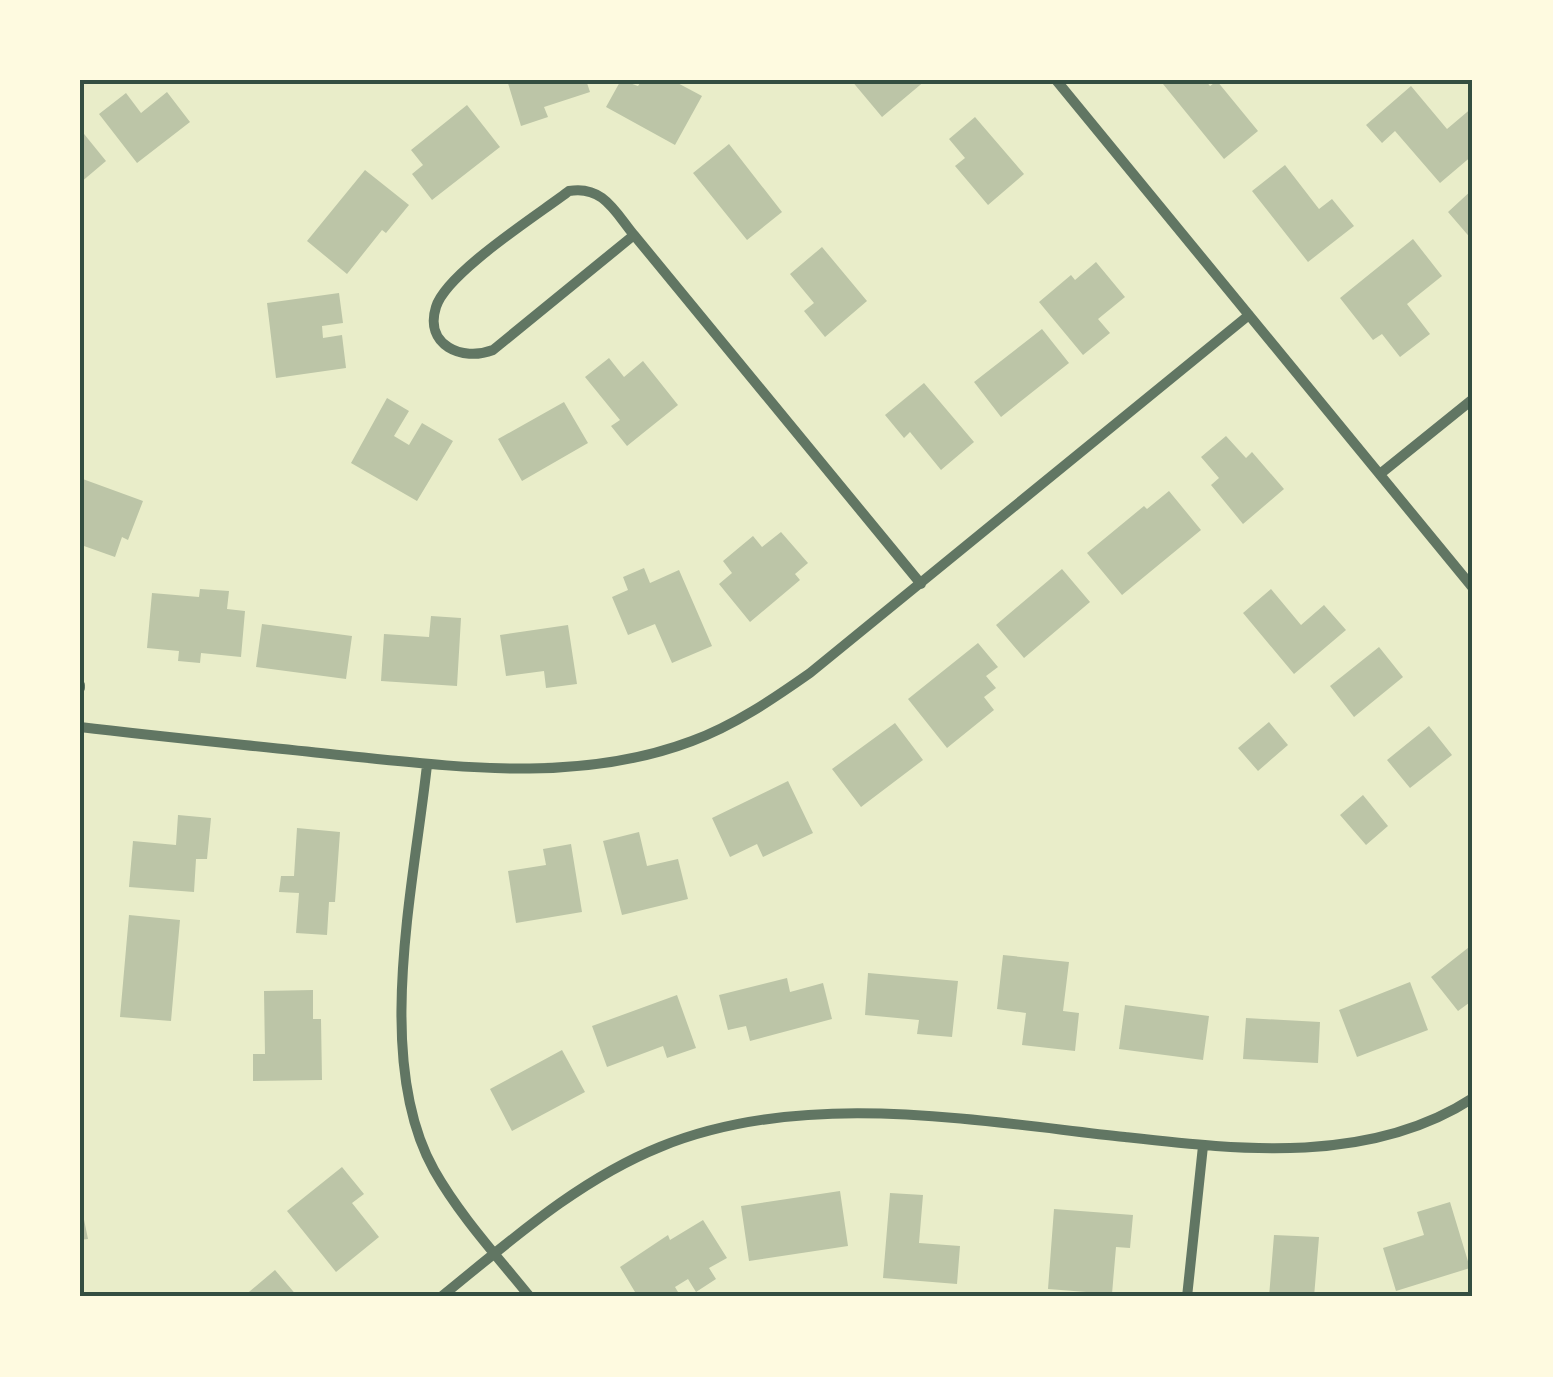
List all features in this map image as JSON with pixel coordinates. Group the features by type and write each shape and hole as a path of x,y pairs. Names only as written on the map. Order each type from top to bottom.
{"street":[{"path":"1056,80 1473,588"},
{"path":"634,236 493,350 475,356 456,354 435,327 436,307 449,285 569,191 586,188 602,197 922,584"},
{"path":"80,728 427,766 563,769 630,759 692,741 755,711 783,692 922,584 1249,315"},
{"path":"1380,474 1473,399"},
{"path":"427,766 400,1000 402,1060 414,1120 432,1166 456,1206 530,1297"},
{"path":"441,1297 590,1184 660,1147 730,1126 812,1112 971,1120 1203,1146 1294,1150 1351,1143 1410,1127 1473,1098"},
{"path":"1186,1297 1203,1146"}],"building":[{"path":"507,80 586,80 590,92 544,107 548,117 521,126"},
{"path":"621,80 638,86 642,80 672,80 702,96 675,145 606,107"},
{"path":"851,80 926,80 882,117"},
{"path":"1168,80 1205,80 1210,86 1217,81 1258,131 1224,159 1163,84"},
{"path":"1411,86 1447,129 1473,107 1473,155 1440,183 1395,131 1382,143 1366,125"},
{"path":"167,92 190,122 137,163 99,114 126,93 141,113"},
{"path":"467,105 500,147 432,200 412,174 423,165 411,150"},
{"path":"975,117 1024,174 988,205 955,166 965,158 949,139"},
{"path":"80,129 106,161 80,183"},
{"path":"729,144 782,212 747,240 693,173"},
{"path":"1285,165 1319,209 1332,199 1354,226 1308,262 1252,191"},
{"path":"365,170 409,205 386,233 382,230 347,274 307,241"},
{"path":"1473,189 1473,241 1448,212"},
{"path":"1413,239 1442,276 1407,304 1430,334 1400,357 1382,334 1373,340 1340,298"},
{"path":"822,247 867,301 825,337 804,311 814,303 790,274"},
{"path":"1096,262 1125,297 1098,319 1110,333 1083,355 1039,302 1071,275 1075,280"},
{"path":"339,293 343,323 322,326 323,338 342,335 346,368 276,378 267,303"},
{"path":"1042,329 1069,363 1001,417 974,382"},
{"path":"609,358 624,377 643,361 678,405 627,446 611,426 620,420 585,377"},
{"path":"924,383 974,442 941,470 910,432 904,438 885,415"},
{"path":"387,398 409,411 394,436 409,445 422,423 453,441 417,501 351,463"},
{"path":"564,402 588,443 522,481 498,439"},
{"path":"1226,436 1246,458 1252,452 1284,489 1243,524 1211,485 1219,478 1201,457"},
{"path":"80,478 143,501 128,540 122,537 115,557 84,546 80,556"},
{"path":"1169,491 1201,530 1122,595 1087,553 1144,506 1147,509"},
{"path":"781,532 808,563 795,574 800,580 750,622 719,584 732,573 723,561 753,536 762,547"},
{"path":"644,568 650,583 679,570 712,646 672,663 655,624 628,635 612,597 628,590 623,577"},
{"path":"1062,569 1090,602 1024,658 996,625"},
{"path":"200,589 229,591 227,609 245,611 241,657 201,653 200,663 178,661 179,651 147,648 152,593 199,597"},
{"path":"1271,589 1301,625 1324,605 1346,630 1294,674 1243,613"},
{"path":"431,616 461,618 457,686 381,681 384,634 429,637"},
{"path":"262,624 352,636 346,679 256,667"},
{"path":"568,625 577,684 546,688 544,671 506,676 500,635"},
{"path":"978,643 998,667 986,676 996,688 984,697 994,710 947,748 908,699"},
{"path":"1379,647 1403,677 1354,717 1330,686"},
{"path":"1269,722 1288,745 1258,771 1238,748"},
{"path":"895,723 923,760 861,807 832,769"},
{"path":"1429,726 1452,755 1410,788 1387,760"},
{"path":"788,781 813,833 763,857 757,844 730,857 712,818"},
{"path":"1363,795 1388,826 1366,845 1340,815"},
{"path":"178,815 211,818 207,859 196,859 194,892 129,887 133,841 176,845"},
{"path":"297,828 340,832 335,902 329,902 327,935 296,933 299,893 279,892 281,876 294,876"},
{"path":"639,832 647,866 678,859 688,899 622,915 603,841"},
{"path":"571,844 582,912 516,923 508,871 546,865 543,849"},
{"path":"129,915 180,920 171,1021 120,1017"},
{"path":"1473,944 1473,1000 1458,1011 1431,977"},
{"path":"1003,955 1069,962 1063,1011 1079,1013 1075,1051 1022,1045 1026,1013 997,1009"},
{"path":"868,973 958,981 952,1037 917,1034 919,1020 865,1015"},
{"path":"787,978 790,992 823,983 832,1019 750,1041 746,1026 728,1030 719,995"},
{"path":"1410,982 1428,1030 1357,1057 1339,1010"},
{"path":"313,990 313,1019 321,1019 322,1080 253,1081 253,1054 265,1054 264,991"},
{"path":"677,995 696,1048 667,1058 663,1046 607,1067 592,1026"},
{"path":"1125,1005 1209,1016 1203,1060 1119,1049"},
{"path":"1246,1018 1320,1022 1318,1063 1243,1059"},
{"path":"562,1050 585,1092 512,1131 490,1089"},
{"path":"342,1167 364,1194 352,1203 379,1237 336,1272 287,1211"},
{"path":"840,1191 848,1246 749,1261 741,1206"},
{"path":"890,1193 923,1195 919,1243 960,1246 957,1284 883,1278"},
{"path":"80,1200 88,1239 80,1240"},
{"path":"1450,1202 1470,1268 1396,1291 1383,1248 1424,1235 1417,1212"},
{"path":"1054,1209 1133,1215 1130,1248 1116,1247 1112,1294 1048,1289"},
{"path":"703,1220 727,1258 709,1268 716,1279 696,1292 688,1279 675,1287 681,1297 638,1297 620,1267 668,1235 670,1240"},
{"path":"1274,1235 1319,1237 1314,1297 1269,1297"},
{"path":"275,1270 298,1297 243,1297"}]}
